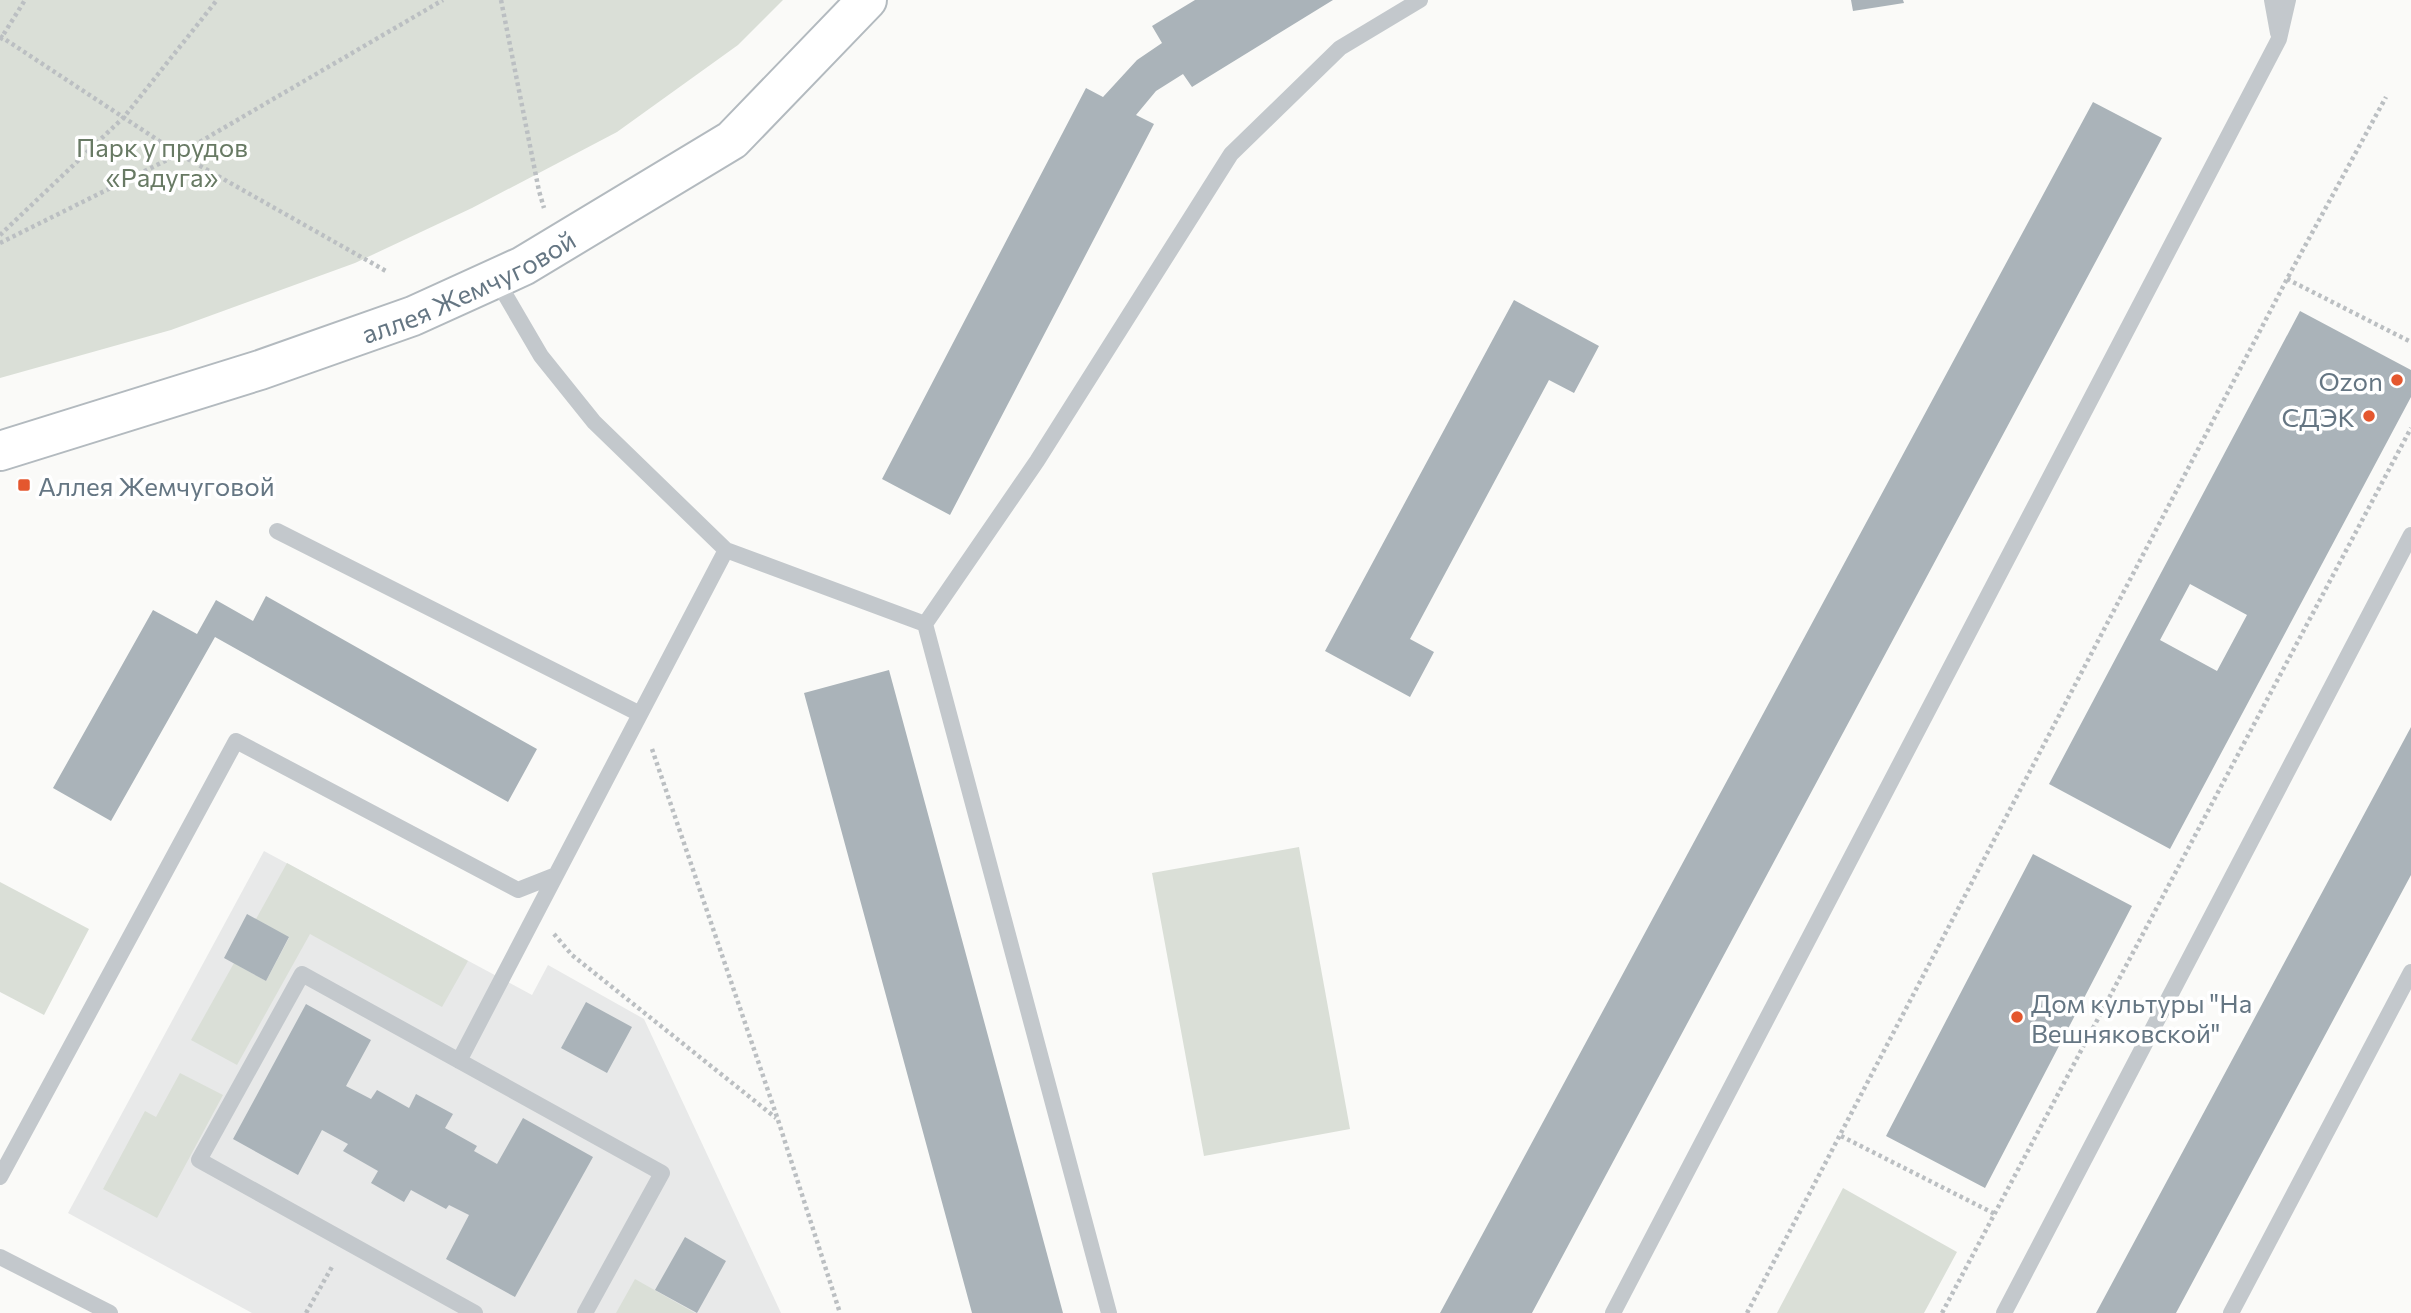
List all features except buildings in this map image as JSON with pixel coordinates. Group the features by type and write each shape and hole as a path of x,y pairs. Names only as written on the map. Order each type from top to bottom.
{"street":[{"name":"аллея Жемчуговой","path":"0,450 260,370 413,316 496,279 557,247 732,140 867,0"}],"lane":[{"path":"1109,1313 925,624 1037,461 1231,154 1340,48 1420,0"},
{"path":"2272,0 2279,39"},
{"path":"1613,1313 2279,39 2288,0"},
{"path":"496,279 546,363 594,422 726,550 925,624"},
{"path":"277,531 640,714"},
{"path":"2004,1313 2411,536"},
{"path":"459,1060 726,550"},
{"path":"0,1177 236,741 518,890 556,875"},
{"path":"2231,1313 2411,972"},
{"path":"475,1313 199,1160 302,974 662,1173 585,1313"},
{"path":"0,1257 110,1313"}],"path":[{"path":"25,0 0,36 179,154 386,271"},
{"path":"0,236 124,117 217,0"},
{"path":"0,243 179,154 443,0"},
{"path":"501,0 539,191 557,247"},
{"path":"1747,1313 2287,279 2386,97"},
{"path":"2287,279 2411,342"},
{"path":"1942,1313 2411,428"},
{"path":"640,714 778,1120 840,1313"},
{"path":"536,912 572,955 778,1120"},
{"path":"1841,1136 1996,1214"},
{"path":"306,1313 346,1242"}],"shaded area":[{"path":"264,851 532,995 548,965 644,1019 781,1313 252,1313 68,1213"}],"green space":[{"name":"Парк у прудов «Радуга»","path":"0,0 783,0 738,45 617,132 472,208 355,263 171,330 0,378"},
{"path":"1299,847 1350,1129 1204,1156 1152,873"},
{"path":"287,863 468,961 442,1007 310,934 237,1065 191,1040 234,963 266,981 289,938 256,919"},
{"path":"0,882 89,929 44,1015 0,992"},
{"path":"180,1073 223,1095 157,1218 103,1189 145,1111 156,1117"},
{"path":"1843,1188 1957,1252 1924,1313 1777,1313"},
{"path":"635,1279 695,1313 616,1313"}],"place":[{"name":"Ozon","path":"2397,380"},
{"name":"СДЭК","path":"2369,416"},
{"name":"Аллея Жемчуговой","path":"24,485"},
{"name":"Дом культуры \"На Вешняковской\"","path":"2017,1017"}]}
